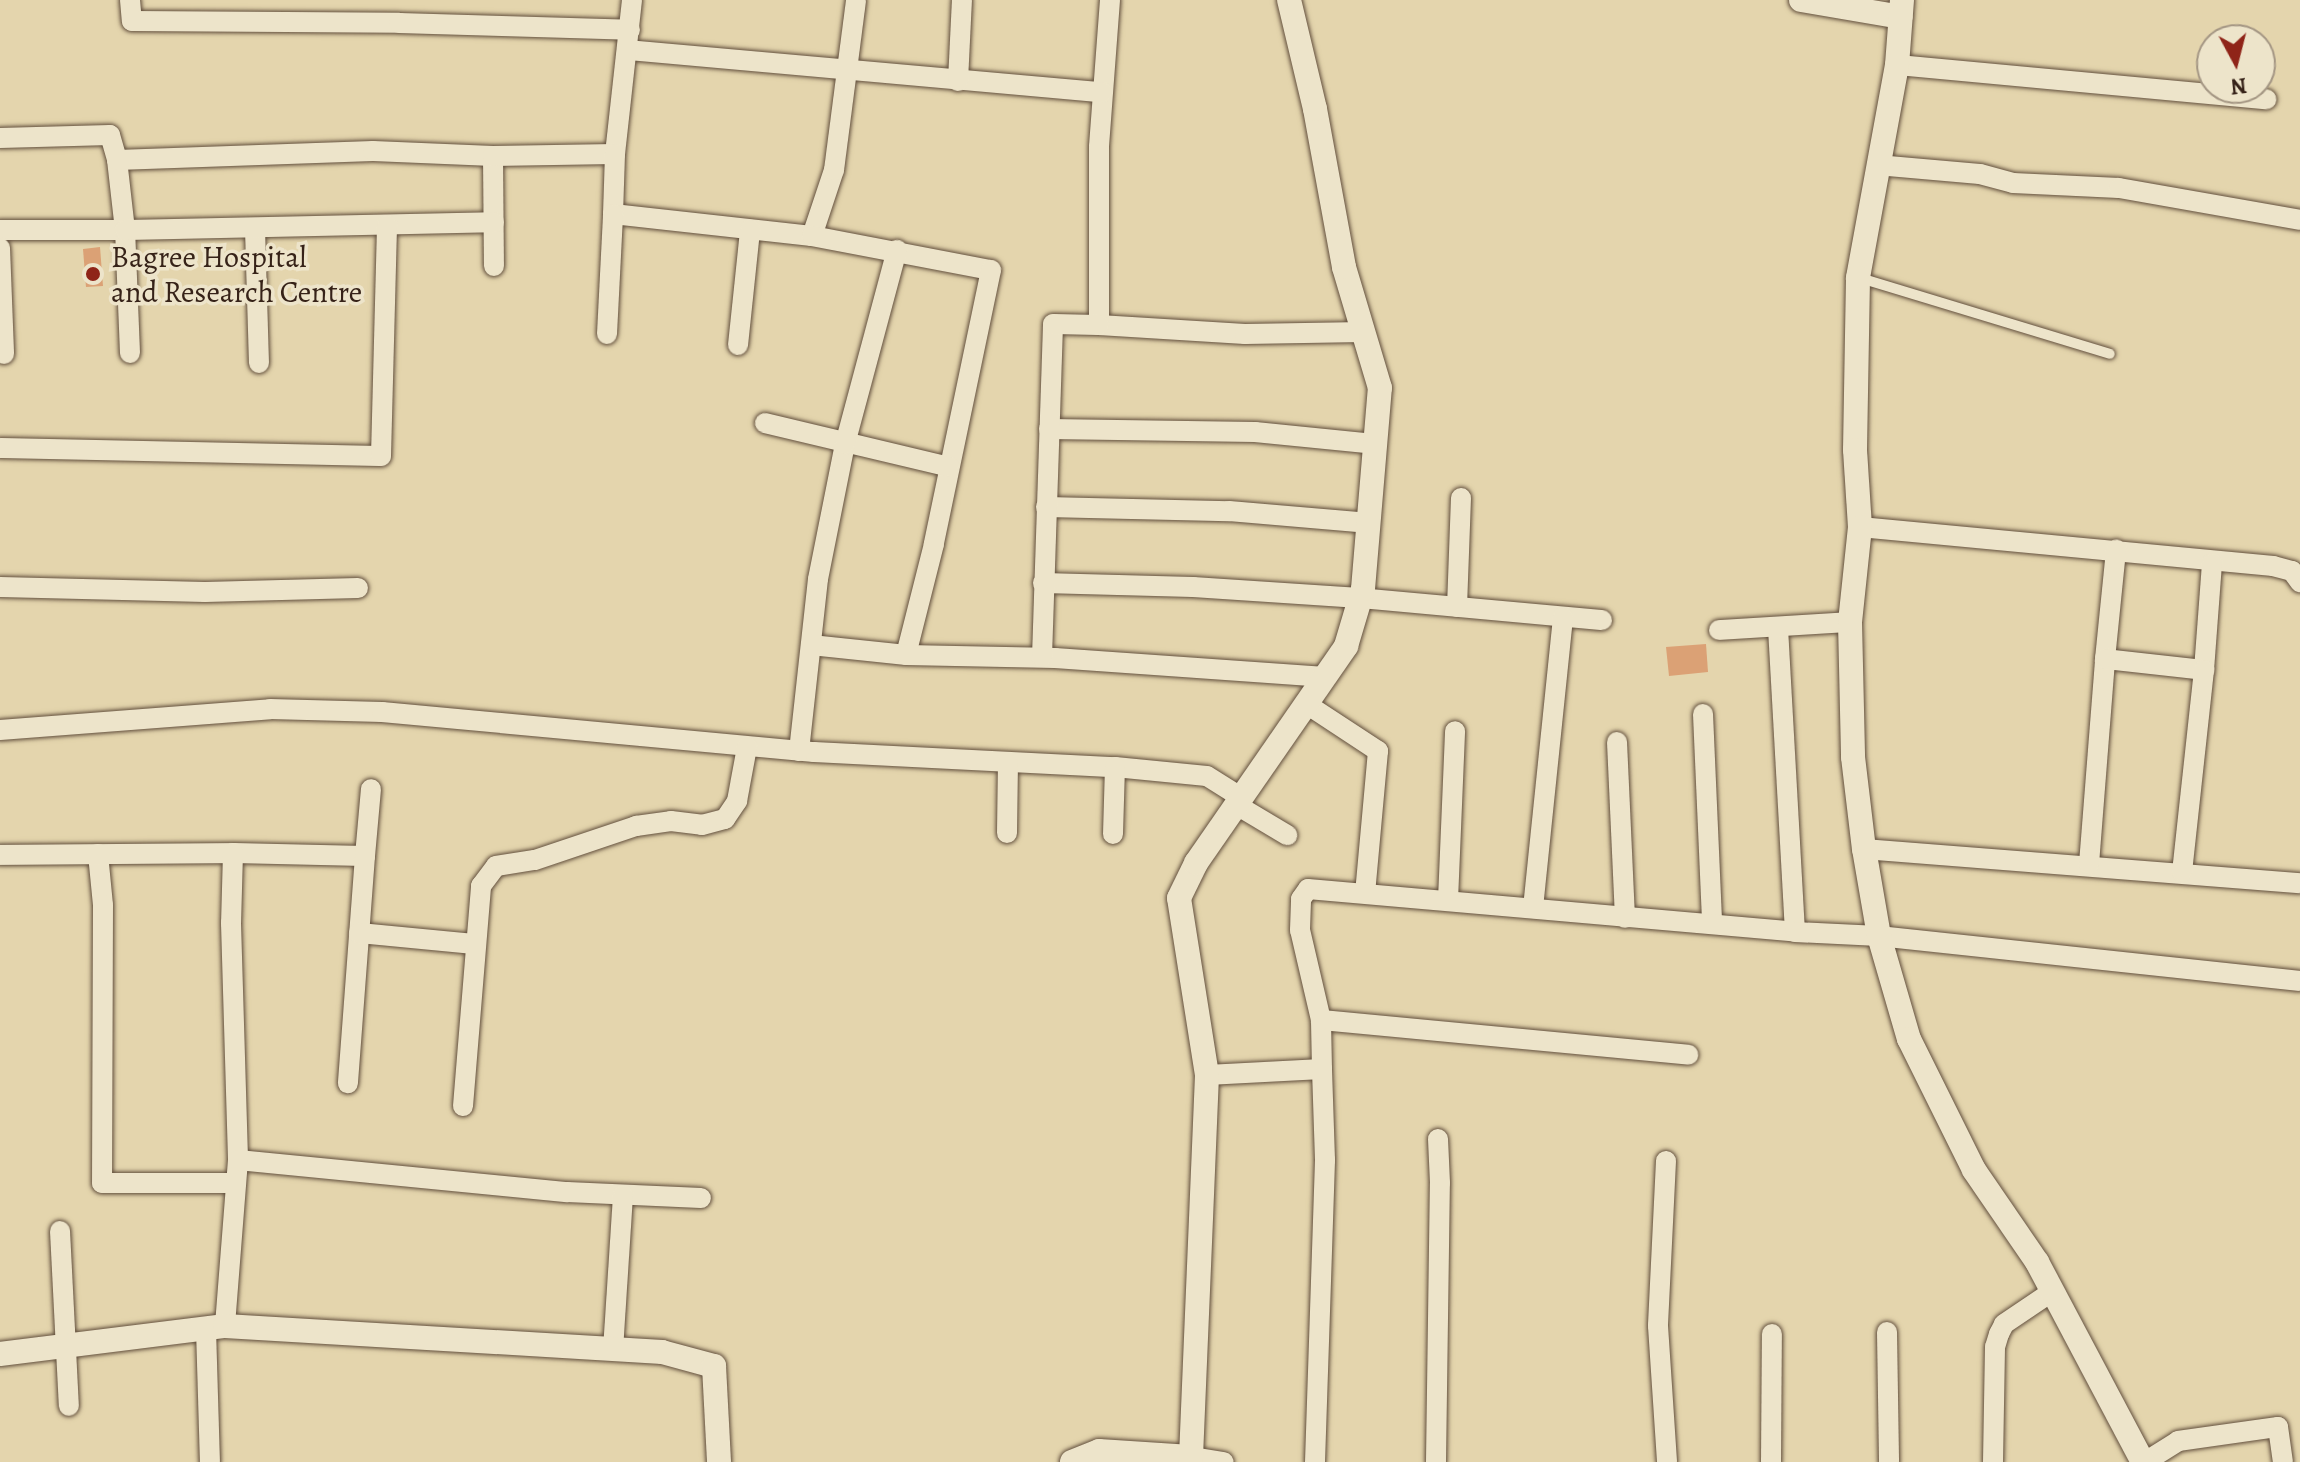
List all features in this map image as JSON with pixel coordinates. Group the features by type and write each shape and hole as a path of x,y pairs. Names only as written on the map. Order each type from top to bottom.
{"street":[{"path":"130,0 132,21 399,23 629,40 958,81 1102,92"},
{"path":"607,334 615,154 632,0"},
{"path":"812,236 834,170 856,0"},
{"path":"958,81 962,0"},
{"path":"1099,325 1102,92 1110,0"},
{"path":"1191,1457 1207,1075 1179,898 1196,863 1346,646 1360,598 1380,388 1344,267 1315,109 1289,0"},
{"path":"1801,0 1901,8 1897,65 1858,278 1855,450 1860,527 1850,622 1853,757 1864,849 1879,936 1909,1039 1974,1170 2037,1262 2144,1462 2178,1441 2278,1427 2283,1462"},
{"path":"1897,65 2196,93"},
{"path":"0,138 110,135 117,160 125,230 130,353"},
{"path":"117,160 373,151 493,156 615,154"},
{"path":"493,156 494,266"},
{"path":"1877,165 1980,174 2013,183 2119,188 2300,220"},
{"path":"613,214 812,236 991,270 906,655"},
{"path":"0,230 255,229 494,222"},
{"path":"0,448 381,456 387,225"},
{"path":"255,229 259,363"},
{"path":"738,345 750,230"},
{"path":"0,248 4,354"},
{"path":"799,751 818,579 845,444 897,250"},
{"path":"1042,657 1053,324 1245,334 1364,332"},
{"path":"765,423 949,467"},
{"path":"1049,429 1255,432 1376,444"},
{"path":"1457,607 1461,498"},
{"path":"1046,507 1229,511 1369,523"},
{"path":"1860,527 2116,550 2212,563 2273,566 2292,571 2300,582"},
{"path":"2089,864 2116,550"},
{"path":"2182,872 2212,563"},
{"path":"1043,583 1193,587 1360,598 1602,620"},
{"path":"0,587 205,592 358,588"},
{"path":"1533,908 1563,618"},
{"path":"1719,630 1850,622"},
{"path":"1778,628 1795,932"},
{"path":"811,645 906,655 1042,657 1325,677"},
{"path":"2105,659 2204,670"},
{"path":"1308,705 1378,751 1365,893"},
{"path":"0,730 270,709 382,712 799,751 1008,764 1115,767 1207,776 1287,835"},
{"path":"1703,714 1712,923"},
{"path":"1448,900 1455,731"},
{"path":"1617,742 1625,918"},
{"path":"463,1106 481,886 496,866 550,856 636,826 671,821 702,825 725,819 737,801 747,747"},
{"path":"1007,833 1008,764"},
{"path":"1113,834 1115,767"},
{"path":"348,1083 371,789"},
{"path":"1864,849 2089,864 2300,883"},
{"path":"0,855 233,853 365,856"},
{"path":"210,1462 216,1327 238,1160 231,923 233,853"},
{"path":"98,854 104,967 102,1183 236,1183"},
{"path":"1315,1462 1325,1160 1321,1020 1300,930 1301,899 1308,889 1795,932 1879,936 2300,981 2300,964"},
{"path":"359,933 474,944"},
{"path":"1321,1020 1688,1055"},
{"path":"1207,1075 1322,1069"},
{"path":"1436,1462 1438,1139"},
{"path":"238,1160 623,1195 701,1198"},
{"path":"1666,1161 1658,1326 1667,1462"},
{"path":"613,1350 623,1195"},
{"path":"60,1231 69,1406"},
{"path":"1993,1462 1995,1347 1999,1334 2004,1324 2053,1291"},
{"path":"0,1354 216,1327 662,1352 714,1366 719,1462"},
{"path":"1887,1332 1889,1462"},
{"path":"1771,1462 1772,1334"},
{"path":"1072,1462 1099,1451 1224,1462"}],"lane":[{"path":"1858,278 2110,354"}],"building":[{"path":"100,247 103,286 86,287 83,249"},
{"path":"1706,644 1708,672 1669,676 1666,647"}],"place":[{"name":"Bagree Hospital and Research Centre","path":"93,274"}]}
